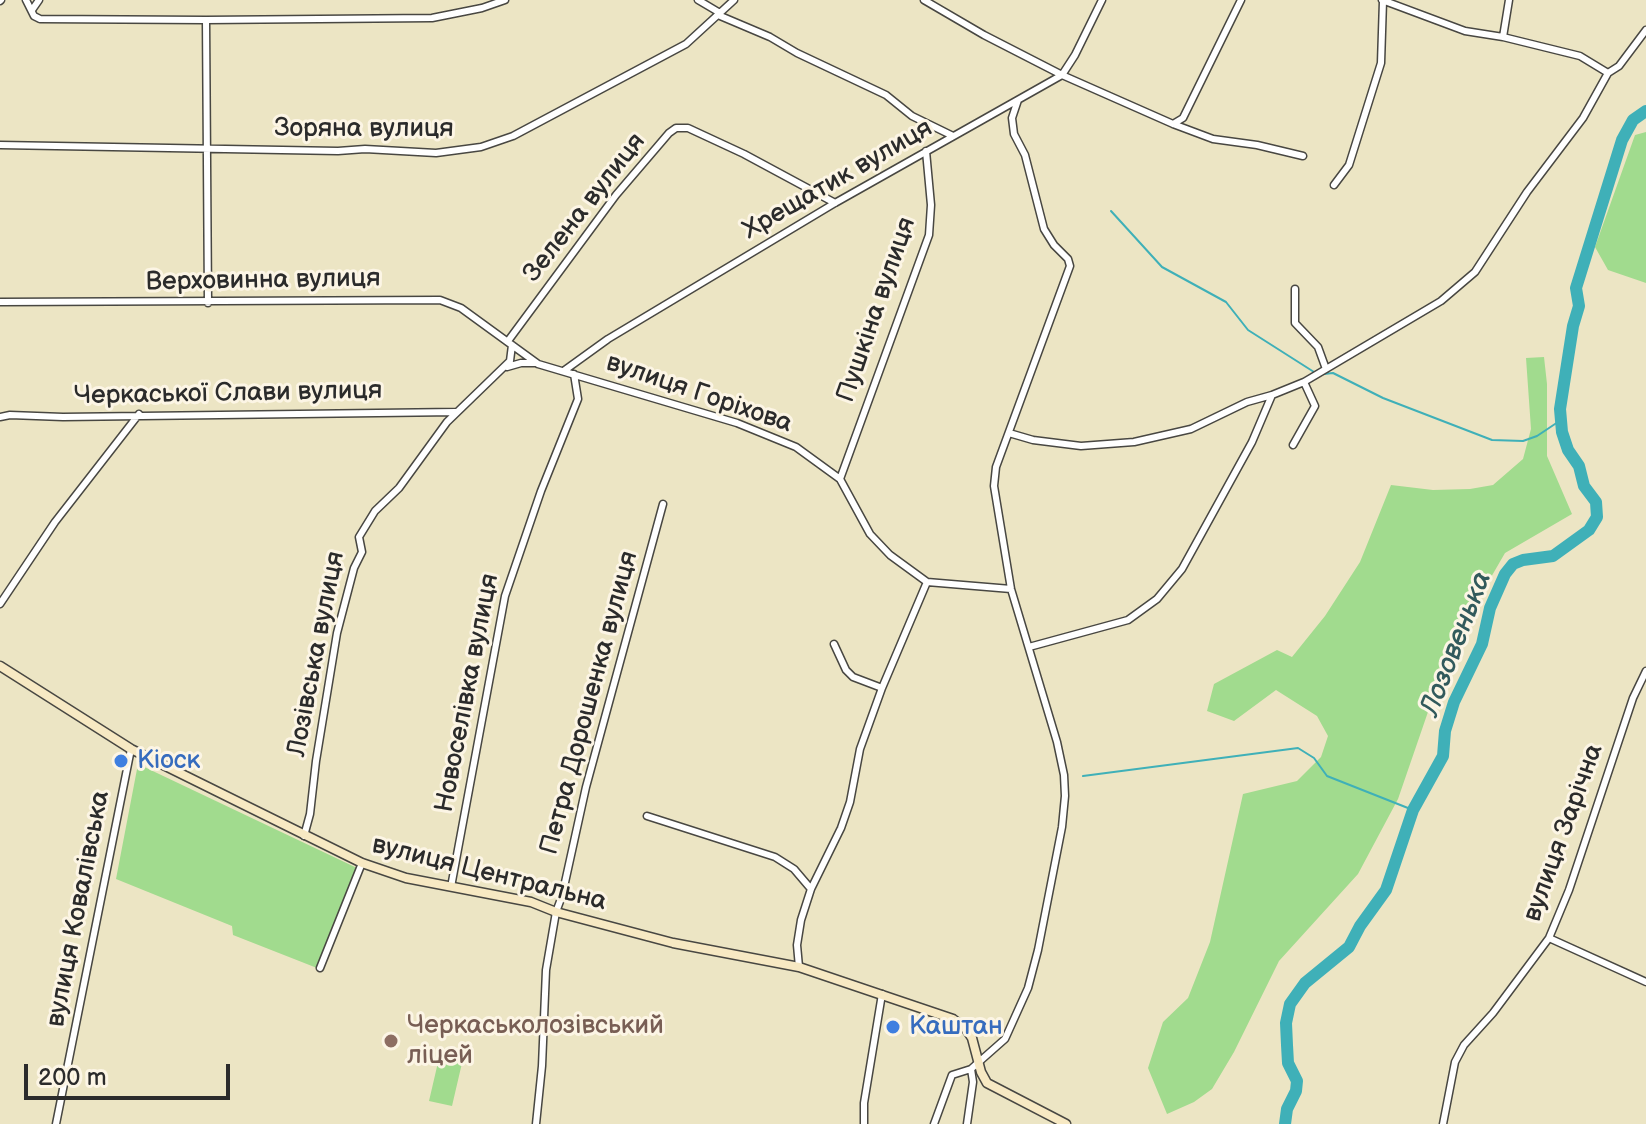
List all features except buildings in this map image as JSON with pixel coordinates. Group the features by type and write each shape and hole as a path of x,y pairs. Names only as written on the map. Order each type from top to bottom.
{"street":[{"path":"26,0 37,18 43,19 206,20 349,17 409,20 453,15 505,0"},
{"path":"32,10 39,0"},
{"path":"698,0 719,14 886,95 912,116 953,136"},
{"name":"Зоряна вулиця","path":"0,145 384,149 436,153 481,147 513,136 686,44 734,0"},
{"path":"924,0 1062,75 1173,124 1213,139 1303,156"},
{"path":"1062,75 1102,0"},
{"path":"1173,124 1183,118 1241,0"},
{"path":"1334,185 1349,165 1381,63 1382,0 1465,31 1580,56 1608,73"},
{"path":"1503,37 1509,0"},
{"path":"206,20 208,303"},
{"path":"1009,433 1081,446 1134,442 1191,429 1247,402 1304,382 1441,301 1475,272 1527,192 1583,118 1608,73 1619,66 1646,30"},
{"name":"Хрещатик вулиця","path":"565,370 608,339 835,203 1062,75"},
{"path":"934,1124 952,1075 971,1069 1005,1039 1028,988 1062,827 1064,775 1011,589 994,486 996,467 1070,266 1044,229 1025,155 1014,134 1012,118 1018,100"},
{"name":"Зелена вулиця","path":"510,343 616,195 676,128 688,128 744,154 835,203"},
{"name":"Пушкіна вулиця","path":"840,479 929,235 931,205 926,151"},
{"path":"1295,289 1295,323 1318,347 1326,369"},
{"name":"Верховинна вулиця","path":"0,302 440,300 461,308 510,343"},
{"name":"вулиця Горіхова","path":"510,343 538,364 769,434 796,447 840,479 870,534 890,555 927,582"},
{"name":"Лозівська вулиця","path":"304,836 337,633 351,579 362,552 359,537 375,511 399,488 456,412 466,406 512,358 510,343"},
{"path":"504,368 521,363 538,364"},
{"name":"Новоселівка вулиця","path":"451,887 505,596 536,505 578,399 574,374"},
{"path":"1293,445 1315,406 1304,382"},
{"path":"1029,647 1128,620 1157,599 1182,569 1202,527 1252,442 1272,395"},
{"name":"Черкаської Слави вулиця","path":"0,417 456,412"},
{"path":"0,604 55,522 139,414"},
{"name":"Петра Дорошенка вулиця","path":"536,1124 546,970 556,912 586,787 663,504"},
{"path":"799,967 799,932 811,889 841,828 850,802 860,749 927,582 1011,589"},
{"path":"834,644 846,670 853,677 882,688"},
{"name":"вулиця Центральна","path":"0,666 131,749 362,863 406,878 531,902 556,912 673,943 799,967 958,1022 972,1038 981,1072 992,1087 1066,1124"},
{"name":"вулиця Зарічна","path":"1443,1124 1455,1062 1464,1045 1493,1013 1549,938 1569,890 1633,698 1646,671"},
{"name":"вулиця Ковалівська","path":"56,1124 131,749"},
{"path":"647,816 775,857 794,869 811,889"},
{"path":"320,968 362,863"},
{"path":"1549,938 1646,982"},
{"path":"864,1124 864,1103 882,994"},
{"path":"967,1124 973,1082 971,1069"}],"green space":[{"path":"1646,132 1646,283 1608,270 1595,247 1635,135"},
{"path":"1544,357 1547,456 1572,514 1505,553 1450,648 1398,799 1358,874 1279,961 1212,1089 1194,1102 1167,1114 1148,1068 1163,1022 1188,998 1210,942 1243,794 1297,781 1321,757 1328,736 1317,716 1276,690 1234,721 1207,711 1214,684 1277,650 1292,657 1325,616 1360,562 1391,485 1433,490 1493,485 1523,459 1531,429 1526,358"},
{"path":"138,764 357,868 317,968 233,935 232,926 116,879"},
{"path":"439,1058 462,1063 452,1106 429,1101"}],"waterway":[{"name":"Лозовенька","path":"1285,1124 1297,1081 1288,1063 1286,1023 1290,1004 1305,983 1349,947 1386,890 1413,810 1443,756 1445,731 1454,702 1482,644 1490,608 1505,574 1513,564 1523,560 1553,556 1589,530 1597,517 1596,502 1584,486 1579,466 1568,450 1562,432 1560,409 1579,306 1576,288 1622,140 1633,120 1646,111"},
{"path":"1111,211 1162,267 1226,302 1248,330 1314,372"},
{"path":"1324,374 1333,373 1383,398 1492,440 1523,441 1561,420"},
{"path":"1083,776 1298,748 1314,758 1327,776 1413,810"}],"place":[{"name":"Кіоск","path":"121,761"},
{"name":"Каштан","path":"893,1027"},
{"name":"Черкаськолозівський ліцей","path":"391,1041"}]}
